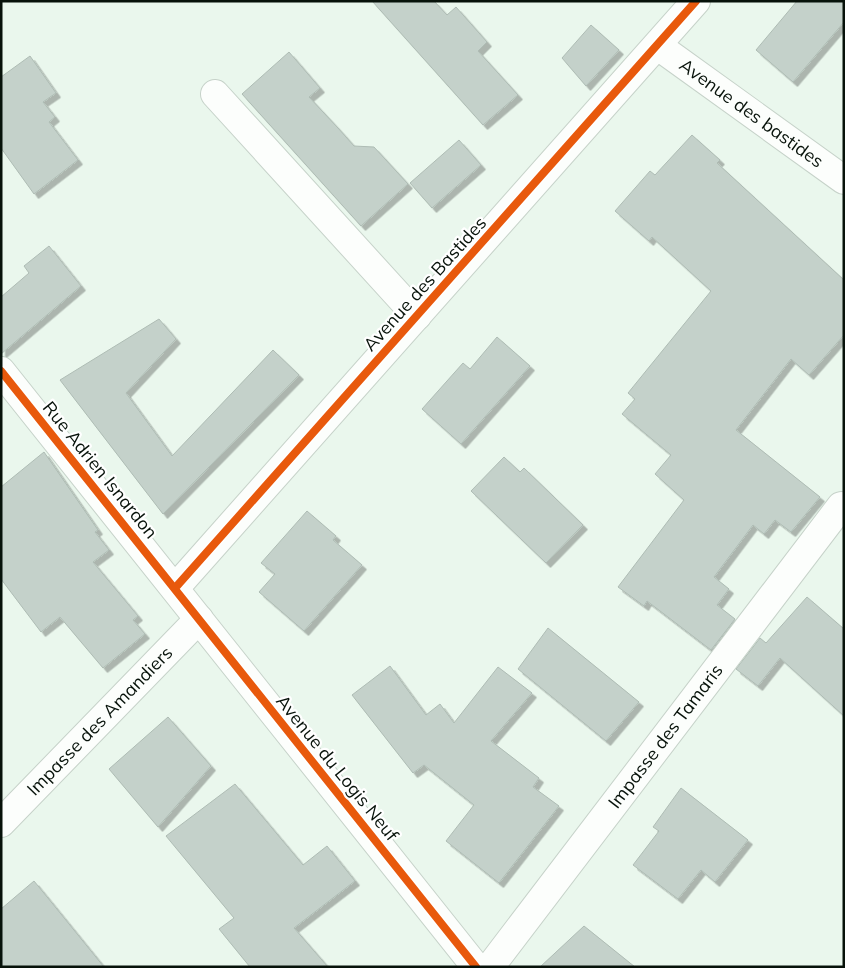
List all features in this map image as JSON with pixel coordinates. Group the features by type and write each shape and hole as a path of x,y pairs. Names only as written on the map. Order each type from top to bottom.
{"street":[{"name":"Avenue des Bastides","path":"176,587 696,1"},
{"name":"Avenue des bastides","path":"658,46 844,180"},
{"path":"214,94 417,316"},
{"name":"Rue Adrien Isnardon","path":"1,372 176,587"},
{"name":"Impasse des Tamaris","path":"490,967 841,506"},
{"name":"Avenue du Logis Neuf","path":"176,587 199,619 476,967"},
{"name":"Impasse des Amandiers","path":"1,823 199,619"}],"building":[{"path":"372,1 434,1 447,15 456,7 487,42 478,51 518,95 483,125"},
{"path":"797,1 844,1 844,22 793,82 756,50"},
{"path":"591,25 619,50 586,86 562,58"},
{"path":"289,52 320,88 309,97 354,146 374,147 408,184 361,226 242,94"},
{"path":"30,56 56,93 43,102 55,117 49,122 78,160 34,194 1,148 1,77"},
{"path":"692,135 720,160 717,163 844,280 844,335 809,375 791,359 736,430 820,497 791,532 775,520 764,534 753,525 714,577 729,589 717,605 735,619 711,650 647,601 644,606 618,587 684,500 655,474 671,455 622,414 635,399 628,393 711,291 652,237 649,241 615,211 650,171 655,175"},
{"path":"459,140 481,165 432,208 410,183"},
{"path":"49,246 81,286 1,354 1,297 29,273 24,266"},
{"path":"159,319 176,339 126,393 172,456 273,350 299,375 163,514 60,380"},
{"path":"497,337 530,366 461,444 422,409 463,363 470,369"},
{"path":"44,452 98,530 95,532 109,550 93,562 138,616 133,620 145,634 103,668 60,617 41,632 1,579 1,487"},
{"path":"504,457 520,472 524,468 583,525 546,563 471,491"},
{"path":"307,511 336,536 333,540 362,565 304,631 259,592 275,574 261,563"},
{"path":"807,597 844,629 844,716 780,658 758,686 736,669 760,638 766,643"},
{"path":"548,628 639,702 606,741 518,669"},
{"path":"390,666 426,715 440,704 454,723 498,667 532,693 491,741 539,778 533,787 559,806 499,883 446,841 474,805 424,765 413,773 352,695"},
{"path":"168,717 211,766 158,827 109,769"},
{"path":"235,784 303,865 327,846 355,881 294,928 328,967 250,967 219,929 234,918 166,836"},
{"path":"681,788 748,840 715,882 701,870 678,899 633,865 659,831 653,827"},
{"path":"34,881 104,967 1,967 1,909"},
{"path":"584,926 635,967 540,967"}],"cycle path":[{"path":"176,587 696,1"},
{"path":"1,371 476,967"}]}
